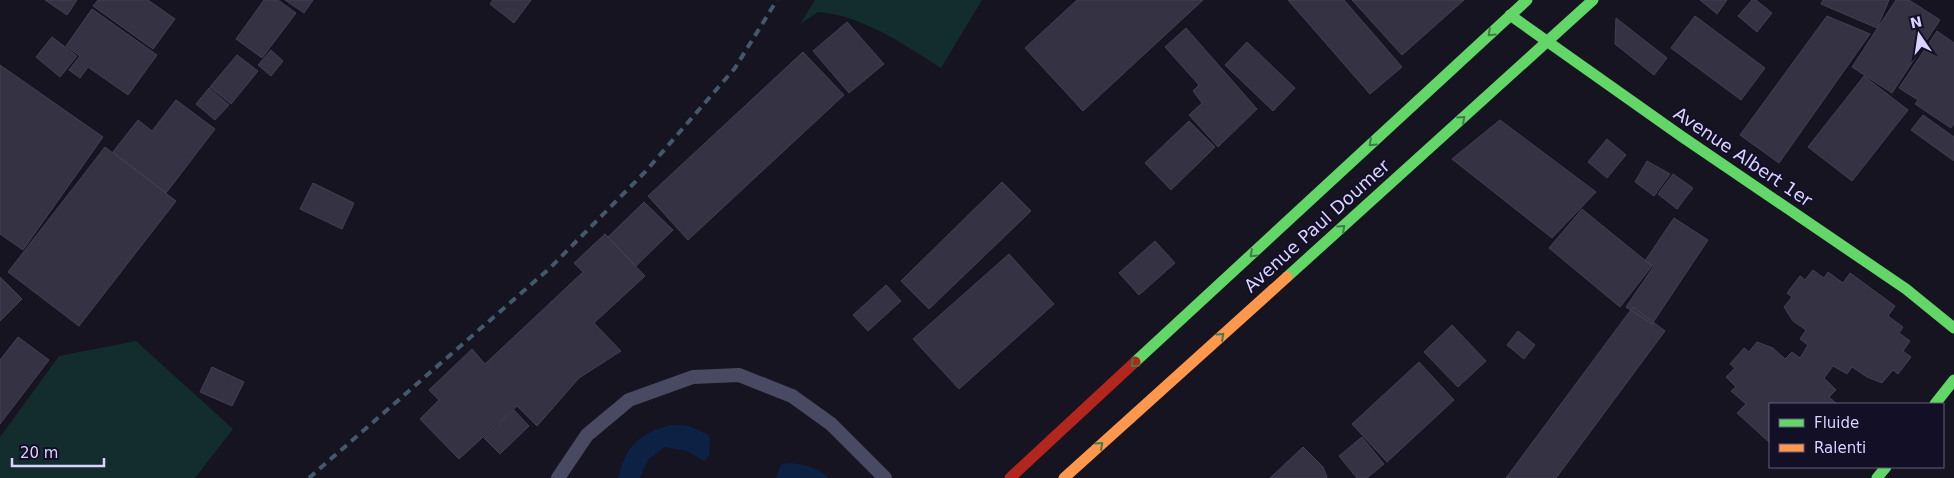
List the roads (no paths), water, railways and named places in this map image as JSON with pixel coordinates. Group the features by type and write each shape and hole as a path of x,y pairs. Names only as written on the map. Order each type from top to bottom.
{"main road":[{"name":"Avenue Paul Doumer","path":"1010,478 1104,398 1527,0"},
{"name":"Avenue Paul Doumer","path":"1064,478 1123,418 1593,0"},
{"name":"Avenue Albert 1er","path":"1510,15 1906,289 1954,328"},
{"path":"1936,403 1954,380"},
{"path":"1877,478 1885,468"}],"lane":[{"path":"558,478 587,435 630,400 693,378 739,375 792,396 831,424 885,478"}],"water":[{"path":"671,425 689,426 709,435 709,456 704,461 687,451 665,447 648,460 640,478 618,478 630,449 642,437"},
{"path":"792,463 812,468 829,478 776,478 781,464"}],"railway":[{"path":"309,478 550,268 646,171 735,68 777,0"}]}
